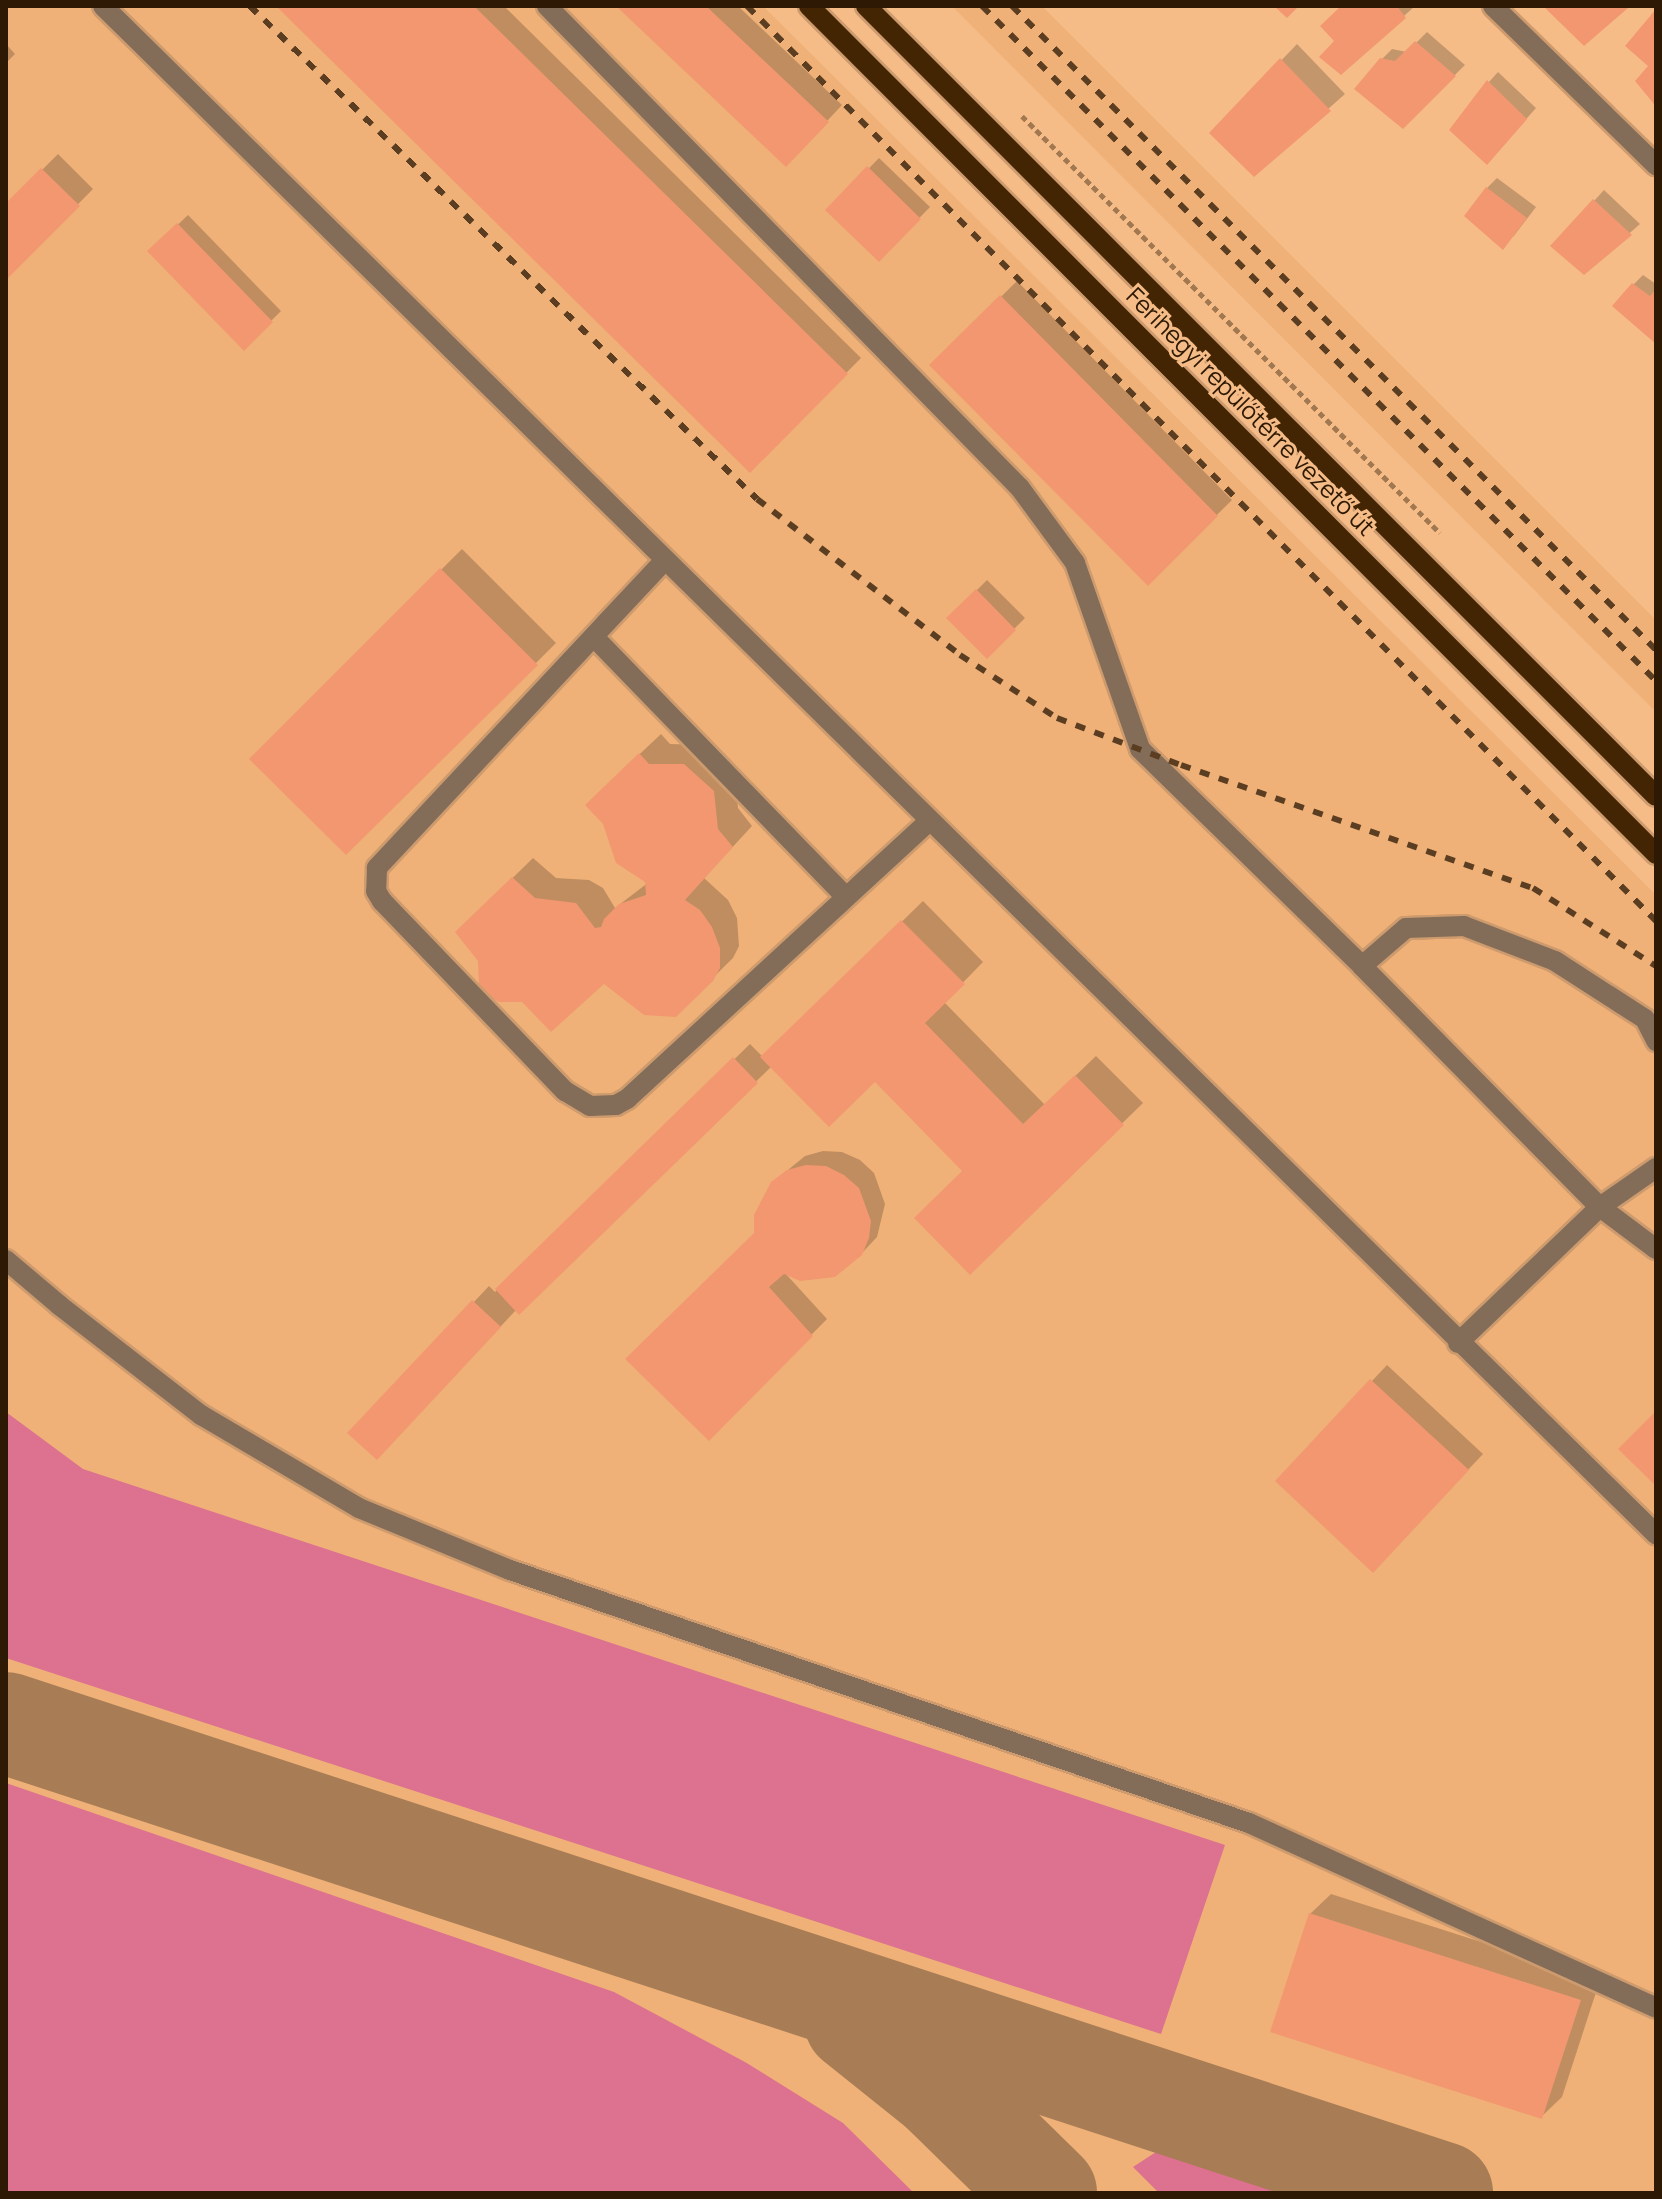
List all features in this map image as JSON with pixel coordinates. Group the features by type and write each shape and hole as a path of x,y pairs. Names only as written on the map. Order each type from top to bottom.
{"main road":[{"name":"Ferihegyi repülőtérre vezető út","path":"809,6 1656,854"},
{"name":"Ferihegyi repülőtérre vezető út","path":"866,6 1656,796"}],"street":[{"path":"103,6 1458,1343 1656,1534"},
{"path":"547,6 1020,488 1075,563 1140,749 1362,966 1600,1207 1656,1249"},
{"path":"1493,6 1656,165"},
{"path":"665,560 377,868 375,878 382,901 565,1091 590,1106 616,1105 627,1099 929,821"},
{"path":"594,637 846,897"},
{"path":"1362,966 1406,928 1464,926 1555,961 1645,1019 1656,1041"},
{"path":"1458,1343 1600,1207 1656,1168"},
{"path":"6,1260 201,1415 359,1508 510,1570 1249,1823 1656,2008"}],"shaded area":[{"path":"6,6 763,6 1656,895 1656,2193 6,2193"},
{"path":"952,6 1042,6 1656,620 1656,712"},
{"path":"6,1412 83,1469 1225,1845 1161,2034 6,1658"},
{"path":"6,1783 614,1992 745,2062 843,2123 914,2193 6,2193"},
{"path":"1156,2152 1285,2193 1159,2193 1133,2167"}],"building":[{"path":"276,6 474,6 848,374 750,473"},
{"path":"616,6 706,6 829,122 786,167"},
{"path":"1274,6 1299,6 1287,18"},
{"path":"1341,6 1397,6 1406,18 1341,75 1319,57 1334,41 1320,26"},
{"path":"1543,6 1627,6 1628,8 1584,46"},
{"path":"1656,9 1654,104 1635,81 1648,66 1625,46"},
{"path":"1415,41 1456,76 1403,129 1354,89 1380,58 1395,61"},
{"path":"1280,58 1331,111 1254,177 1209,133"},
{"path":"1487,80 1527,119 1487,165 1449,130"},
{"path":"867,166 921,219 879,262 825,210"},
{"path":"41,168 80,206 6,280 6,203"},
{"path":"1486,187 1527,218 1503,250 1464,216"},
{"path":"1593,199 1632,235 1584,275 1550,246"},
{"path":"177,223 273,322 244,351 147,251"},
{"path":"1632,283 1650,296 1656,289 1656,344 1612,306"},
{"path":"1000,295 1218,516 1148,586 929,365"},
{"path":"440,568 538,665 346,855 249,759"},
{"path":"976,589 1016,630 987,659 946,618"},
{"path":"639,753 649,764 684,764 714,791 718,829 733,847 685,900 700,910 712,927 720,948 720,968 713,981 676,1017 644,1015 604,984 551,1032 522,1002 499,1002 486,995 479,985 478,961 455,932 512,877 535,898 576,903 595,928 601,927 604,919 619,904 646,895 645,882 616,863 603,824 585,805"},
{"path":"901,920 965,984 925,1023 1023,1124 1075,1075 1124,1125 970,1275 914,1218 962,1171 875,1082 829,1127 760,1057"},
{"path":"733,1057 758,1083 519,1315 495,1289"},
{"path":"806,1165 826,1166 844,1175 859,1188 871,1221 869,1238 862,1255 835,1277 800,1281 784,1274 769,1287 813,1336 709,1441 625,1359 754,1233 754,1215 771,1182 787,1170"},
{"path":"472,1300 501,1327 377,1460 347,1433"},
{"path":"1370,1379 1469,1470 1373,1573 1275,1481"},
{"path":"1656,1411 1656,1486 1618,1449"},
{"path":"1309,1913 1581,2000 1542,2119 1270,2032"}],"taxiway":[{"path":"6,1723 1442,2193"},
{"path":"855,2021 941,2090 1046,2193"}],"railway":[{"path":"250,6 757,499 960,655 1057,718 1181,765 1533,888 1656,966"},
{"path":"747,6 1656,921"},
{"path":"982,6 1656,681"},
{"path":"1012,6 1656,650"}]}
